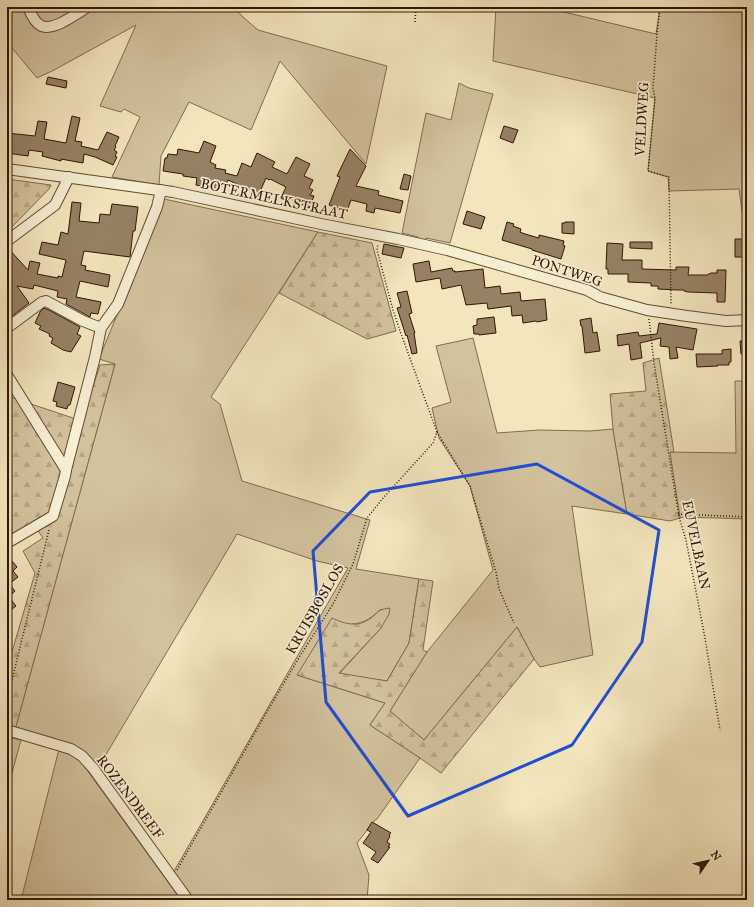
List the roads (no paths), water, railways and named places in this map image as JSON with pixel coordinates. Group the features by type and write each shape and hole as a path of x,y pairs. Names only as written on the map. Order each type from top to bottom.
{"street":[{"path":"28,7 35,22 40,26 47,28 55,26 79,14 87,7"},
{"name":"BOTERMELKSTRAAT","path":"7,169 162,190 380,236"},
{"path":"7,241 55,205 68,177"},
{"path":"7,543 53,516 65,476 101,328 118,304 157,207 162,190"},
{"name":"PONTWEG","path":"380,236 447,250 587,290 600,297 651,311 726,320 747,320"},
{"path":"7,328 42,302 46,301 83,322 101,328"},
{"path":"7,375 66,470"},
{"name":"ROZENDREEF","path":"7,730 71,749 82,756 93,768 188,900"}]}
